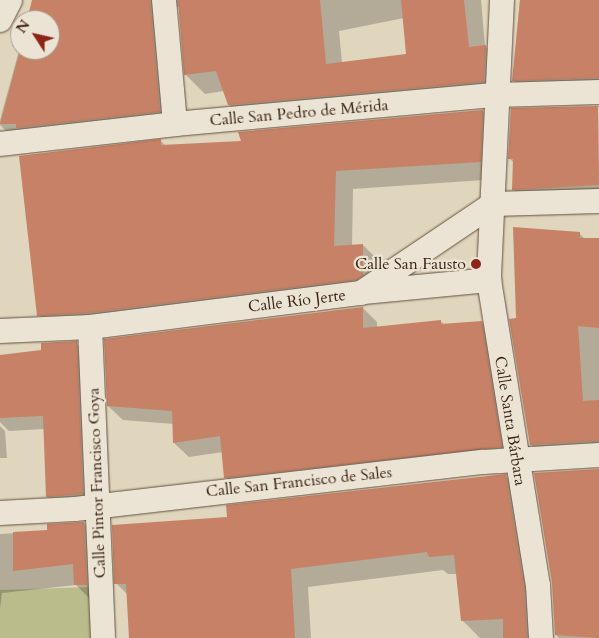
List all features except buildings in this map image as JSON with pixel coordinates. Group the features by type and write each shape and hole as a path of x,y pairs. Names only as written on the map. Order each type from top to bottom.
{"street":[{"path":"0,20 10,0"},
{"path":"164,0 175,124"},
{"path":"502,0 496,95 493,204 599,201"},
{"name":"Calle San Pedro de Mérida","path":"0,144 175,124 496,95 599,92"},
{"name":"Calle Santa Bárbara","path":"493,204 489,280 515,460 538,586 541,638"},
{"name":"Calle Río Jerte","path":"0,331 90,327 360,293 493,204"},
{"path":"360,293 489,280"},
{"name":"Calle Pintor Francisco Goya","path":"90,327 103,638"},
{"name":"Calle San Francisco de Sales","path":"0,514 75,509 98,504 515,460 599,455"}],"green space":[{"path":"91,587 93,638 0,638 0,590"}],"place":[{"name":"Calle San Fausto","path":"476,264"}]}
